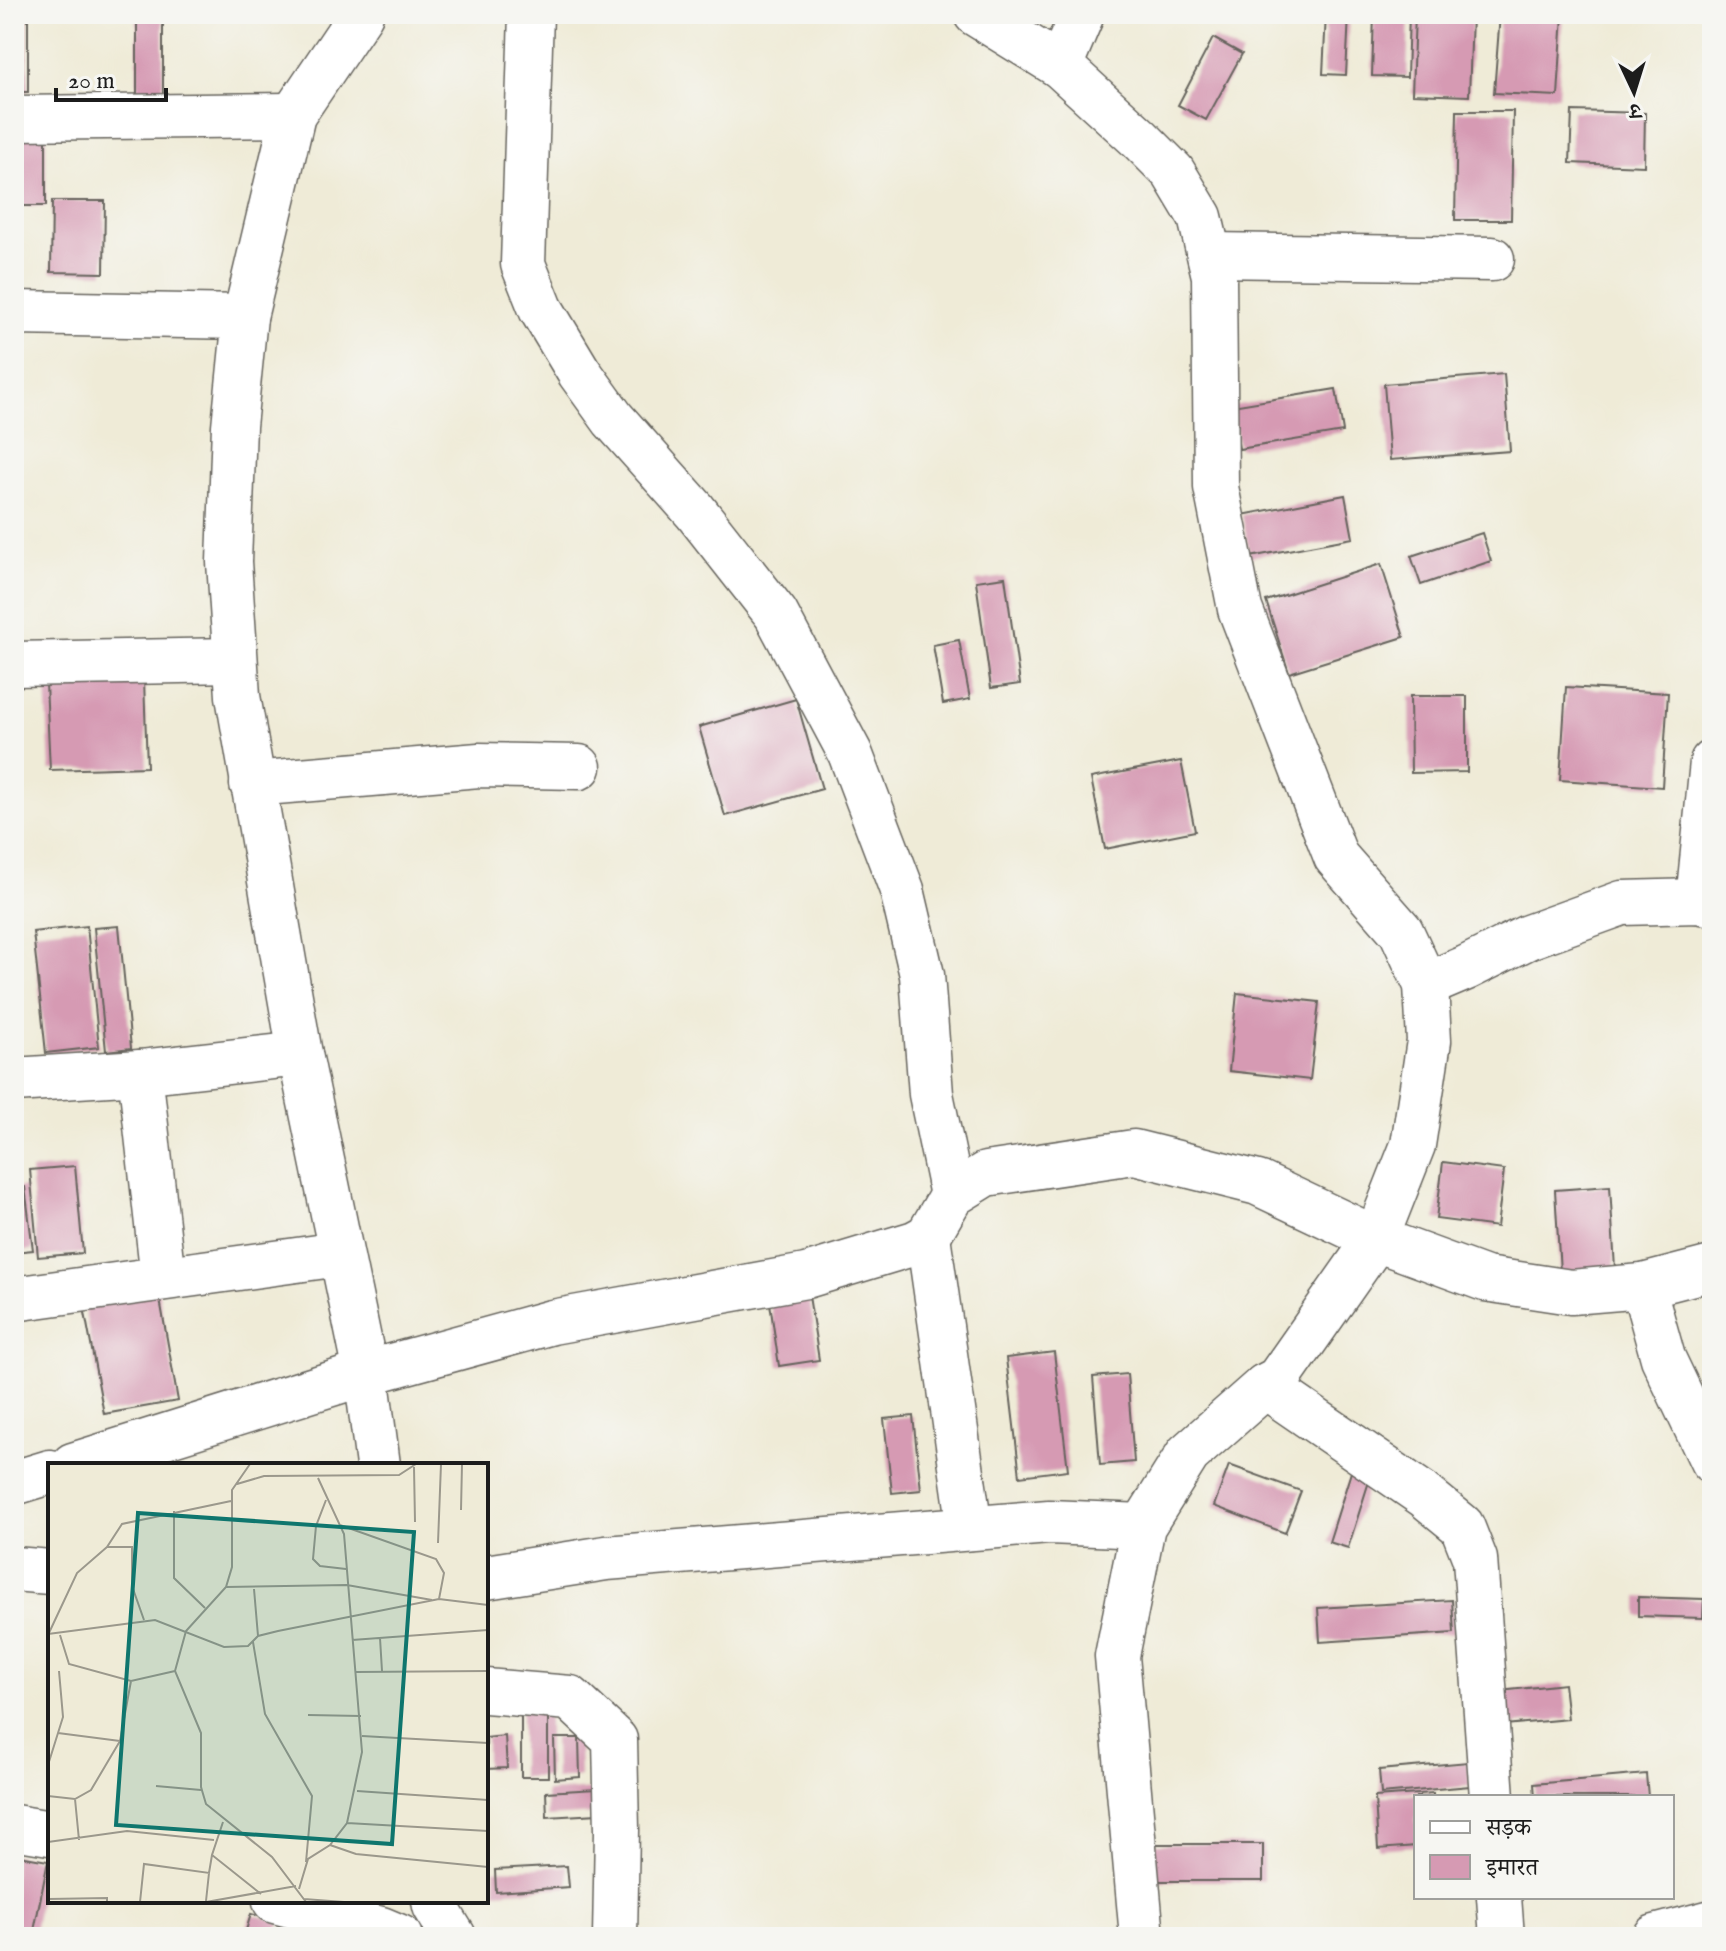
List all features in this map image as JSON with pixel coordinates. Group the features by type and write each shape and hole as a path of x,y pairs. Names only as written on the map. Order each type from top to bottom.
{"street":[{"path":"361,14 293,115 245,317 234,426 229,562 238,696 252,784 300,1054 366,1373 378,1463"},
{"path":"531,14 523,264 541,309 579,372 613,419 695,511 776,614 850,753 902,890 922,975 931,1094 952,1195"},
{"path":"976,14 1060,66 1173,172 1200,217 1214,276 1216,487 1240,609 1336,857 1401,931 1426,985 1429,1041 1413,1145 1376,1239 1278,1379 1265,1386 1188,1454 1143,1526 1117,1656 1142,1937"},
{"path":"1060,66 1082,14"},
{"path":"14,118 293,115"},
{"path":"1210,255 1492,259"},
{"path":"14,313 245,317"},
{"path":"14,664 235,660"},
{"path":"1426,985 1528,937 1622,903 1705,902 1712,762"},
{"path":"252,784 479,765 579,767"},
{"path":"14,1080 140,1072 300,1054"},
{"path":"140,1072 163,1278"},
{"path":"79,1463 366,1373 552,1322 806,1276 915,1243 928,1236 952,1195 986,1174 1134,1152 1258,1183 1376,1239 1485,1279 1571,1292 1643,1286 1712,1268"},
{"path":"928,1236 970,1528"},
{"path":"14,1299 340,1254"},
{"path":"1643,1286 1663,1358 1712,1461"},
{"path":"1265,1386 1424,1495 1462,1526 1475,1559 1492,1795"},
{"path":"14,1483 48,1473"},
{"path":"488,1577 606,1558 970,1528 1049,1522 1143,1526"},
{"path":"14,1569 48,1572"},
{"path":"488,1691 570,1698 615,1740 615,1937"},
{"path":"14,1827 48,1833"},
{"path":"1499,1899 1502,1937"},
{"path":"283,1903 381,1929 400,1937"},
{"path":"434,1903 454,1937"},
{"path":"1655,1937 1712,1922"}],"building":[{"path":"14,14 28,14 28,92 14,92"},
{"path":"137,14 163,14 163,96 137,96"},
{"path":"1326,14 1349,14 1346,75 1323,74"},
{"path":"1374,14 1409,14 1407,77 1372,76"},
{"path":"1415,14 1472,16 1469,96 1412,94"},
{"path":"1500,14 1563,14 1558,96 1494,93"},
{"path":"1213,38 1242,54 1206,120 1178,105"},
{"path":"1457,111 1513,111 1511,220 1455,220"},
{"path":"1572,111 1645,113 1644,166 1570,163"},
{"path":"14,125 46,125 46,206 14,206"},
{"path":"52,201 105,201 104,273 51,272"},
{"path":"1504,374 1510,451 1390,460 1384,384"},
{"path":"1336,389 1343,432 1239,449 1232,406"},
{"path":"1345,495 1353,538 1250,557 1242,515"},
{"path":"1482,533 1491,561 1421,585 1411,556"},
{"path":"1381,564 1404,637 1289,673 1266,601"},
{"path":"1005,577 1020,684 991,688 976,581"},
{"path":"959,640 970,699 943,704 933,645"},
{"path":"144,680 147,767 50,770 46,683"},
{"path":"1566,687 1668,693 1662,787 1560,780"},
{"path":"1410,696 1467,696 1467,772 1411,773"},
{"path":"796,699 822,789 725,816 699,727"},
{"path":"14,723 21,786 14,787"},
{"path":"1181,761 1195,831 1105,849 1091,778"},
{"path":"87,926 99,1047 46,1053 33,932"},
{"path":"119,926 131,1048 106,1051 94,928"},
{"path":"1237,993 1319,1002 1310,1080 1229,1071"},
{"path":"1443,1162 1504,1170 1497,1227 1436,1219"},
{"path":"75,1166 83,1253 38,1257 30,1170"},
{"path":"1610,1186 1615,1269 1560,1272 1555,1190"},
{"path":"25,1187 33,1250 14,1252 14,1188"},
{"path":"807,1283 819,1360 779,1366 768,1289"},
{"path":"158,1288 178,1401 104,1414 83,1302"},
{"path":"1054,1352 1068,1470 1020,1476 1006,1358"},
{"path":"1127,1374 1134,1462 1100,1465 1093,1377"},
{"path":"913,1416 921,1490 892,1493 884,1419"},
{"path":"1229,1465 1301,1491 1285,1533 1214,1506"},
{"path":"1352,1469 1371,1475 1348,1548 1329,1542"},
{"path":"1638,1597 1704,1599 1703,1618 1638,1616"},
{"path":"1452,1600 1454,1633 1320,1642 1318,1608"},
{"path":"1564,1684 1568,1719 1494,1726 1491,1692"},
{"path":"521,1710 548,1710 548,1777 521,1777"},
{"path":"505,1736 507,1768 488,1769 488,1738"},
{"path":"554,1738 579,1738 580,1777 555,1779"},
{"path":"1468,1762 1470,1786 1381,1794 1379,1770"},
{"path":"1646,1774 1648,1795 1535,1795 1534,1784"},
{"path":"596,1789 598,1814 547,1817 546,1792"},
{"path":"1433,1793 1414,1795 1414,1846 1378,1849 1375,1797"},
{"path":"1150,1844 1263,1844 1263,1881 1150,1881"},
{"path":"14,1855 48,1861 33,1936 14,1932"},
{"path":"567,1866 569,1887 496,1892 495,1870"},
{"path":"251,1914 280,1922 276,1937 244,1937"},
{"path":"281,1929 308,1934 308,1937 279,1937"}]}
